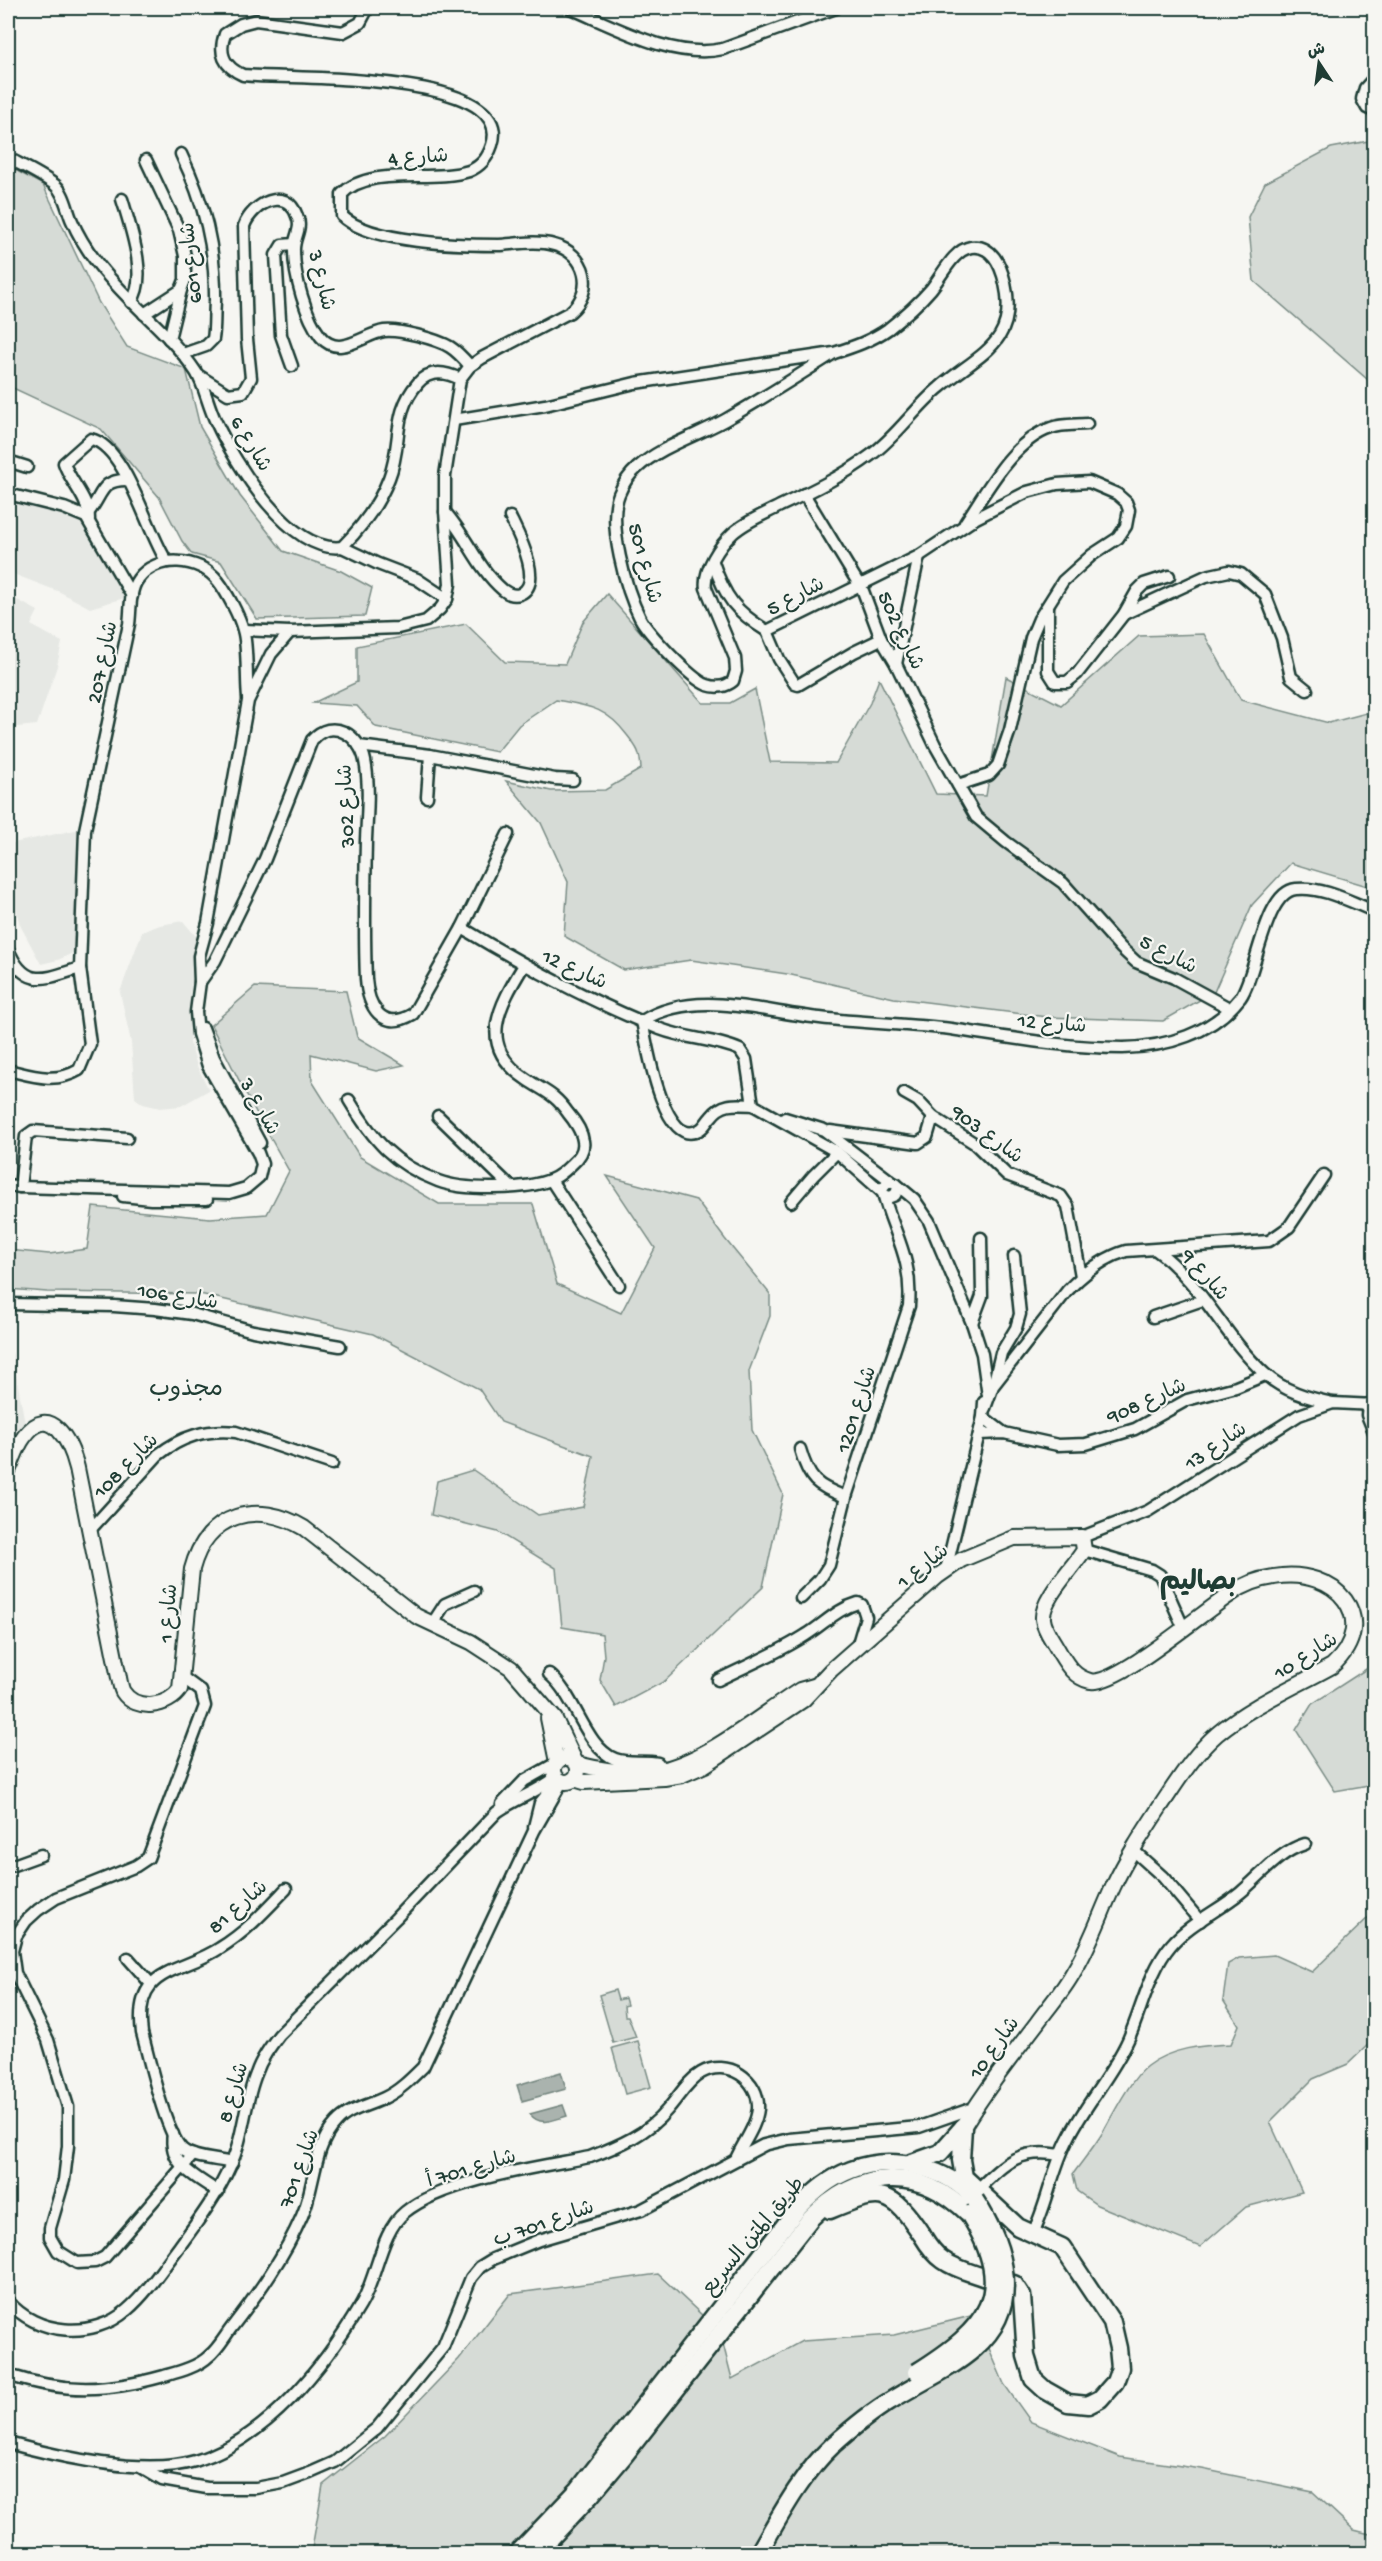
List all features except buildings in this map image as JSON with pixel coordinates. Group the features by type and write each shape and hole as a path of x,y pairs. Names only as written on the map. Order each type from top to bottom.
{"highway":[{"path":"907,2165 940,2153 964,2125"},
{"path":"964,2125 962,2173 971,2194 1018,2227 1062,2247 1112,2322 1118,2348 1119,2368 1115,2382 1100,2399 1088,2405 1074,2404 1045,2390 1033,2379 1026,2356 1022,2296 1014,2284"},
{"name":"طريق المتن السريع","path":"517,2553 579,2489 799,2207 817,2188 836,2177 864,2166 907,2165 933,2172 971,2194 992,2227 1004,2264 1005,2285 1001,2311 989,2334 959,2361 889,2401 834,2445 802,2481 758,2553"},
{"name":"طريق المتن السريع","path":"536,2553 591,2495 623,2457 810,2219 828,2201 867,2181 888,2178 903,2179 942,2191 971,2194"},
{"name":"طريق المتن السريع","path":"746,2553 815,2446 870,2404 966,2338 984,2315 992,2291 989,2252 971,2194"},
{"path":"810,2219 868,2196 893,2199 901,2205 933,2251 943,2261 986,2278"}],"main road":[{"name":"شارع 1","path":"8,1471 24,1436 34,1428 47,1424 60,1429 73,1451 123,1692 133,1701 143,1704 165,1703 177,1695 183,1677 192,1569 196,1554 214,1531 242,1514 274,1514 288,1518 304,1528 397,1603 500,1660 521,1678 558,1724 576,1763 624,1771 663,1774"},
{"name":"شارع 1","path":"545,1708 561,1774 584,1782 694,1770 717,1758 803,1700 814,1686 946,1570 973,1554 1014,1538 1083,1544"},
{"name":"شارع 10","path":"964,2125 1075,1971 1133,1850 1176,1781 1218,1734 1250,1712 1336,1664 1353,1652 1364,1637 1367,1620 1364,1610 1346,1590 1332,1582 1300,1575 1274,1577 1247,1584 1106,1680 1090,1681 1075,1674 1046,1629 1043,1619 1044,1610 1050,1598 1083,1544"},
{"path":"564,1758 576,1763 578,1772 561,1774 564,1758"}],"street":[{"name":"شارع 4","path":"368,8 360,23 343,32 277,21 248,21 225,34 221,52 227,66 243,75 373,80 402,84 469,101 487,115 493,124 494,139 484,162 471,170 446,176 374,178 349,187 340,200 342,216 348,222 391,236 452,244 548,243 563,248 581,263 584,271 586,284 576,307 470,366 460,379 454,420"},
{"path":"570,8 650,40 684,50 708,53 836,8"},
{"path":"1374,78 1365,88 1362,99 1367,108 1374,111"},
{"name":"شارع 601","path":"181,154 199,194 210,231 215,295 213,339 206,346 183,354"},
{"name":"شارع 6","path":"8,158 56,186 85,246 131,302 183,354 198,375 216,422 234,458 285,525 323,545 342,547 417,579 447,599"},
{"path":"146,160 178,230 186,269 169,339"},
{"path":"122,199 129,223 139,279 138,293 131,302"},
{"name":"شارع 3","path":"198,375 228,394 243,392 252,378 248,350 244,226 252,210 268,201 277,200 285,201 292,207 299,222 294,244 297,273 307,311 316,330 326,343 338,347 344,346 382,331 391,330 438,341 461,356 470,366"},
{"path":"292,366 281,335 276,255 282,245 294,244"},
{"path":"244,630 290,632 410,626 426,621 447,599 450,566 445,511 445,476 454,420 545,405 634,383 834,353 854,347 889,328 931,289 959,253 971,247 984,248 994,256 1004,277 1009,311 995,345 939,387 874,453 850,470 741,526 725,541 713,562"},
{"path":"144,314 181,290"},
{"name":"شارع 501","path":"713,562 705,577 706,588 737,666 735,678 729,685 721,687 707,685 694,677 643,623 631,595 616,541 613,523 618,496 635,469 653,456 723,420 834,353"},
{"path":"342,547 363,524 388,481 395,458 399,416 409,393 421,380 433,374 449,374 460,379"},
{"path":"964,526 1003,468 1028,440 1051,428 1088,424"},
{"path":"132,596 89,516 64,462 91,439 102,441 117,460 136,492 151,534 167,562 185,562 210,573 218,581 244,630 248,701"},
{"path":"8,461 27,467"},
{"path":"89,516 109,483 114,480 128,480"},
{"name":"شارع 5","path":"713,562 730,601 747,619 767,631 919,556 964,526 1011,499 1057,484 1089,482 1117,494 1126,502 1129,510 1126,526 1118,538 1092,555 1063,581 1039,619 1031,638 1010,730 998,765 989,776 958,785 967,804 984,825 1063,883 1136,962 1174,978 1229,1008"},
{"path":"8,494 89,516"},
{"name":"شارع 502","path":"804,494 859,584 881,639 958,785"},
{"path":"445,511 492,578 502,590 513,595 526,589 530,578 525,548 510,518"},
{"path":"896,664 919,556"},
{"name":"شارع 207","path":"8,1070 43,1079 66,1076 79,1070 90,1044 80,968 85,830 90,796 129,624 132,596 139,577 167,562"},
{"path":"1124,614 1206,576 1229,572 1241,574 1265,594 1282,638 1292,677 1307,690"},
{"path":"1048,605 1048,671 1052,680 1061,682 1070,680 1077,674 1124,614 1137,591 1144,585 1169,576"},
{"path":"767,631 779,659 795,684 798,685 881,639"},
{"path":"248,701 272,654 290,632"},
{"name":"شارع 3","path":"8,1185 82,1189 151,1199 211,1199 243,1196 261,1184 266,1174 266,1155 213,1058 196,1012 200,982 199,956 208,922 248,701"},
{"name":"شارع 302","path":"200,982 215,961 265,859 312,740 322,732 339,729 352,736 360,746 365,760 366,979 370,1004 378,1014 395,1020 412,1014 462,928"},
{"path":"360,746 430,755 555,779 573,780"},
{"path":"427,797 430,755"},
{"path":"462,928 508,834"},
{"name":"شارع 12","path":"642,1021 655,1013 668,1010 731,1005 810,1017 890,1023 1002,1037 1120,1048 1144,1047 1184,1038 1210,1025 1240,997 1272,911 1286,893 1296,889 1328,893 1374,911"},
{"name":"شارع 12","path":"462,928 524,965 642,1021 673,1033 740,1050 746,1056 753,1105"},
{"path":"8,948 13,961 27,977 46,979 80,968"},
{"path":"349,1100 371,1135 386,1152 439,1182 474,1188 510,1186 551,1180 565,1172 581,1155 583,1141 573,1119 556,1097 525,1078 504,1060 496,1042 496,1026 503,1000 524,965"},
{"path":"642,1021 661,1102 670,1117 683,1130 695,1132 701,1129 714,1112 723,1106 753,1105 837,1152 924,1212 972,1323 977,1343 977,1360 985,1408 946,1570"},
{"path":"904,1093 918,1101 933,1117"},
{"path":"438,1116 510,1186"},
{"path":"776,1117 803,1122 824,1130 860,1158 889,1190"},
{"name":"شارع 903","path":"824,1130 918,1143 927,1137 933,1117 974,1143 1007,1175 1056,1193 1066,1200 1081,1276"},
{"path":"20,1187 28,1133 33,1131 127,1138"},
{"path":"791,1202 837,1152"},
{"path":"1156,1250 1269,1241 1289,1227 1324,1174"},
{"path":"551,1180 619,1285"},
{"name":"شارع 1201","path":"801,1598 820,1579 829,1565 846,1497 909,1306 909,1271 894,1223 889,1190"},
{"path":"972,1323 982,1296 981,1238"},
{"name":"شارع 9","path":"985,1408 993,1386 1081,1276 1117,1254 1139,1250 1156,1250 1178,1267 1266,1375 1298,1394 1333,1403"},
{"path":"993,1386 1001,1353 1016,1328 1020,1314 1014,1256"},
{"path":"1153,1317 1203,1300"},
{"name":"شارع 106","path":"8,1304 155,1309 192,1314 253,1331 340,1346"},
{"name":"شارع 908","path":"979,1434 1004,1434 1058,1444 1086,1444 1135,1429 1187,1400 1236,1387 1266,1375"},
{"name":"شارع 13","path":"1083,1544 1148,1510 1286,1422 1333,1403 1371,1405"},
{"path":"1371,1405 1367,1415 1374,1432"},
{"name":"شارع 908","path":"985,1408 1004,1434"},
{"name":"شارع 108","path":"90,1530 158,1455 170,1445 193,1434 236,1432 332,1464"},
{"path":"800,1449 808,1472 816,1483 846,1497"},
{"path":"1083,1544 1160,1575 1184,1629"},
{"path":"432,1624 446,1604 474,1591"},
{"path":"718,1680 781,1650 808,1634 832,1615 858,1603 862,1605 866,1617 855,1650"},
{"path":"549,1674 571,1698 590,1736 607,1754 622,1760 658,1763 663,1774"},
{"path":"183,1677 201,1691 205,1706 160,1822 151,1853 136,1866 56,1898 38,1910 16,1936 12,1951 15,1973 48,2040 68,2107 68,2146 64,2180 50,2228 53,2245 65,2258 76,2263 95,2262 105,2257 194,2155"},
{"name":"شارع 8","path":"8,2301 15,2310 52,2329 71,2331 90,2328 110,2321 126,2311 147,2288 218,2192 232,2163 255,2075 264,2055 279,2035 310,2001 396,1918 497,1812 524,1780 561,1774"},
{"name":"شارع 8","path":"497,1812 514,1800 543,1788 561,1774"},
{"name":"شارع 701","path":"8,2375 27,2381 91,2390 119,2387 182,2371 209,2357 262,2288 284,2253 303,2214 325,2139 336,2122 360,2107 384,2098 405,2085 423,2067 534,1831 535,1816 540,1803 561,1774"},
{"path":"1032,2235 1039,2221 1060,2155 1070,2134 1116,2064 1161,1960 1171,1944 1241,1892 1285,1853 1305,1844"},
{"path":"1133,1850 1163,1877 1200,1921"},
{"path":"8,1867 41,1855"},
{"name":"شارع 81","path":"151,1984 169,1971 218,1950 254,1922 286,1889"},
{"path":"128,1958 151,1984 141,2000 142,2033 173,2133 182,2149 194,2155 232,2163"},
{"name":"شارع 701 أ","path":"140,2467 176,2465 195,2461 228,2448 278,2412 338,2340 361,2304 394,2224 404,2213 420,2202 440,2192 590,2157 613,2148 652,2126 694,2077 704,2071 717,2068 731,2069 740,2073 754,2089 758,2099 756,2120 736,2159"},
{"name":"شارع 701 ب","path":"140,2467 162,2480 177,2483 207,2488 256,2488 283,2483 335,2462 377,2428 443,2347 471,2278 480,2267 515,2248 641,2210 764,2145 789,2139 919,2127 976,2107"},
{"path":"173,2133 173,2150 182,2167 218,2192"},
{"path":"971,2194 1007,2164 1028,2153 1060,2155"},
{"path":"8,2443 140,2467"},
{"path":"176,2465 174,2471 177,2483"}],"shaded area":[{"path":"1374,140 1374,385 1254,281 1248,217 1265,183 1331,148"},
{"path":"8,166 43,185 99,303 127,347 186,369 200,427 240,496 283,551 341,571 372,588 365,616 257,619 221,562 192,554 182,541 159,497 101,429 11,387 8,388"},
{"path":"8,501 74,516 91,531 124,598 90,608 60,592 8,572"},
{"path":"607,594 703,703 730,703 755,689 770,762 836,763 870,703 879,679 936,794 986,796 1006,677 1061,705 1139,636 1204,634 1241,700 1329,723 1374,711 1374,888 1291,863 1252,905 1214,992 1163,1021 1047,1017 894,998 787,974 691,960 624,970 564,936 568,882 541,823 506,781 551,791 605,790 641,769 636,747 612,719 596,709 556,700 519,725 497,752 376,727 357,706 313,703 357,682 357,646 466,624 505,662 565,664 583,622"},
{"path":"8,595 38,611 31,625 62,642 57,666 37,725 8,728"},
{"path":"80,829 81,949 58,960 41,964 20,925 8,876 8,844"},
{"path":"183,921 199,940 190,995 190,1043 197,1066 209,1090 181,1106 160,1108 143,1104 135,1098 131,1042 120,992 142,932 160,925"},
{"path":"255,987 346,991 357,1037 404,1065 376,1071 311,1054 312,1081 360,1157 439,1204 533,1204 557,1284 621,1313 655,1248 607,1176 696,1200 770,1294 770,1316 749,1371 752,1430 783,1494 763,1587 665,1681 616,1707 600,1680 604,1656 602,1634 562,1627 556,1568 498,1532 431,1515 437,1481 473,1470 538,1515 583,1507 593,1456 501,1422 479,1389 373,1334 200,1294 47,1292 8,1289 8,1250 49,1254 87,1249 93,1207 210,1218 267,1214 289,1171 211,1025"},
{"path":"8,1350 12,1353 25,1423 19,1430 8,1455"},
{"path":"1374,1664 1374,1784 1335,1791 1296,1730 1312,1704"},
{"path":"1374,1912 1374,2039 1348,2064 1313,2079 1270,2122 1302,2192 1246,2207 1200,2247 1097,2205 1077,2191 1073,2174 1100,2138 1135,2079 1147,2066 1176,2051 1231,2044 1239,2025 1223,2000 1228,1964 1239,1958 1274,1955 1312,1972"},
{"path":"615,1990 618,2000 625,1998 627,2005 624,2006 625,2016 628,2016 636,2037 613,2043 599,1995"},
{"path":"638,2041 651,2087 625,2094 612,2048"},
{"path":"561,2072 566,2089 522,2101 517,2085"},
{"path":"563,2105 567,2116 552,2121 538,2120 530,2114"},
{"path":"658,2274 720,2332 732,2379 802,2341 894,2335 975,2315 1004,2384 1031,2422 1120,2457 1202,2469 1313,2492 1354,2530 1374,2535 1374,2554 311,2554 323,2485 385,2436 459,2359 510,2294"}],"district":[{"name":"مجذوب","path":"186,1387"},
{"name":"بصاليم","path":"1198,1580"}]}
